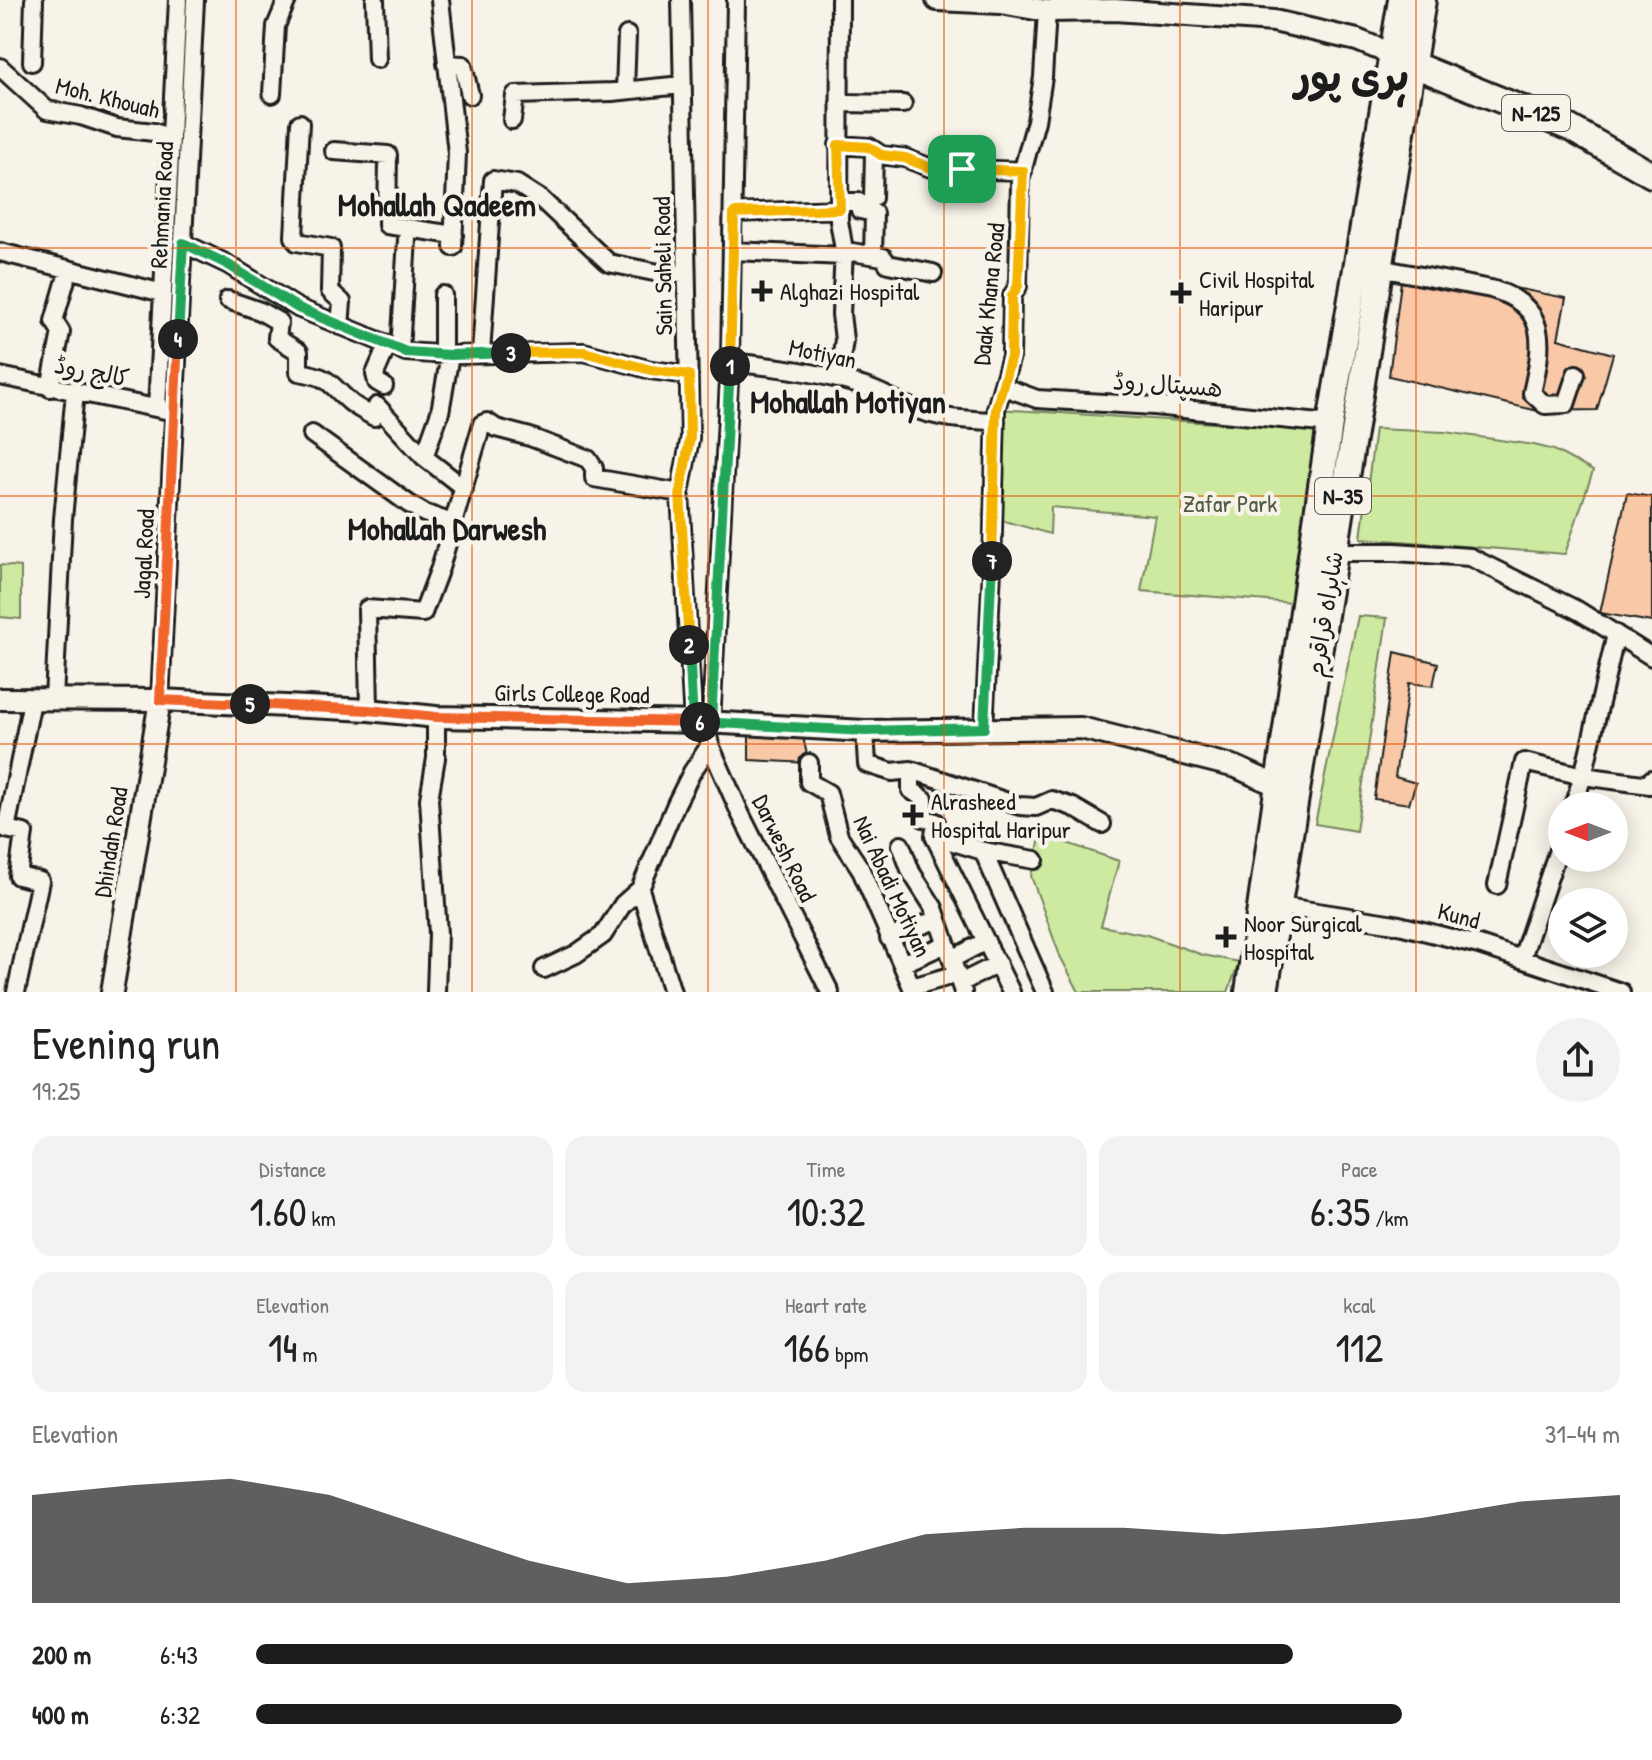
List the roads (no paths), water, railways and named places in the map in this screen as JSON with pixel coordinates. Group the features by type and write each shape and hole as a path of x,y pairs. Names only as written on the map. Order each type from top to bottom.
{"highway":[{"name":"شاہراہ قراقرم","path":"1265,992 1379,268 1404,60 1401,0"},
{"name":"شاہراہ قراقرم","path":"1248,992 1330,424 1404,60 1423,0"},
{"name":"N-125","path":"1404,60 1547,117 1652,175"}],"main road":[{"path":"937,0 983,1 1047,11 1204,8 1304,26 1357,40 1404,60"},
{"name":"Girls College Road","path":"0,699 160,700 369,710 436,717 703,722 865,731 1081,728 1236,767 1278,786"},
{"name":"Dhindah Road","path":"112,992 160,700"}],"street":[{"path":"32,62 34,0"},
{"path":"157,408 178,0"},
{"name":"Rehmania Road","path":"175,412 195,0"},
{"path":"272,94 276,26 287,0"},
{"path":"375,0 377,59"},
{"path":"334,151 388,155 387,225 454,241 457,153 440,0"},
{"name":"Sain Saheli Road","path":"681,0 690,438 680,493 703,722"},
{"path":"703,722 730,362 736,0"},
{"path":"838,379 844,340 841,314 844,256 838,145 840,0"},
{"name":"Daak Khana Road","path":"984,728 996,409 1011,356 1012,296 1018,286 1023,171 1043,77 1047,11"},
{"path":"625,90 627,35"},
{"path":"446,64 463,65 470,95"},
{"name":"Moh. Khouah","path":"0,67 47,110 171,138"},
{"path":"512,120 515,95 682,85"},
{"path":"839,103 903,104"},
{"path":"300,123 294,237 297,242 331,248 330,291 342,302 340,326"},
{"path":"838,145 869,147 931,168 1023,171"},
{"path":"873,198 874,151"},
{"path":"481,353 493,180 517,184 542,200 609,263 659,273 686,274"},
{"path":"734,213 859,202 860,210 874,213 873,255"},
{"path":"384,386 377,382 375,374 394,347 407,239"},
{"path":"183,243 227,264 298,308 394,347 446,355 584,352 651,370 689,375"},
{"path":"733,251 844,256 852,252 883,257 888,264 933,273"},
{"path":"0,252 163,293"},
{"path":"1379,268 1491,289 1507,294 1529,309 1539,332 1541,351 1532,393 1545,405 1566,404 1576,374"},
{"path":"50,388 61,332 54,321 69,269"},
{"path":"424,457 440,412 446,355 443,295"},
{"path":"228,300 260,311 279,322 277,338 299,352 299,372 320,376 374,417 377,406 424,457 464,488"},
{"name":"Motiyan","path":"730,362 794,369 838,379 867,387 912,409 948,418 996,421"},
{"name":"کالج روڈ","path":"0,376 175,412"},
{"name":"ھسپتال روڈ","path":"1004,387 1037,399 1169,407 1330,424"},
{"path":"54,699 63,519 75,392"},
{"name":"Jagal Road","path":"160,700 175,412"},
{"path":"369,710 367,609 423,613 440,568 482,424 487,422 496,428 588,459 594,468 594,478 680,493"},
{"path":"312,434 409,504 452,523"},
{"path":"1334,552 1470,557 1539,589 1652,657"},
{"path":"1578,792 1616,634"},
{"path":"16,992 40,881 18,876 24,833 6,829 32,701"},
{"path":"436,717 436,758 429,799 438,934 436,992"},
{"name":"Darwesh Road","path":"703,722 741,815 830,992"},
{"path":"865,731 867,764 892,772 911,770 1020,806 1036,807 1052,800 1073,807 1102,824"},
{"path":"544,969 576,954 603,935 623,904 640,889 676,804 710,745"},
{"path":"1497,885 1524,762 1583,776 1650,785 1652,779"},
{"name":"Nai Abadi Motiyan","path":"809,763 809,782 828,793 839,836 860,868 913,989"},
{"path":"911,770 911,790 924,799 924,818 936,822 934,836 1011,992"},
{"path":"934,836 983,851 1035,860"},
{"name":"Nai Abadi Motiyan","path":"901,845 911,872 934,908 956,970"},
{"path":"983,851 1045,992"},
{"path":"1522,958 1551,872"},
{"path":"640,889 672,992"},
{"name":"Kund","path":"1279,906 1395,924 1522,958 1621,992"},
{"path":"889,938 938,919"},
{"path":"913,989 956,970 986,941"},
{"path":"902,964 956,970 998,964"}],"place":[{"name":"Alghazi Hospital","path":"762,291"},
{"name":"Civil Hospital Haripur","path":"1181,293"},
{"name":"Alrasheed Hospital Haripur","path":"913,815"},
{"name":"Noor Surgical Hospital","path":"1226,937"}],"district":[{"name":"ہری پور","path":"1352,76"},
{"name":"Mohallah Qadeem","path":"437,204"},
{"name":"Mohallah Motiyan","path":"848,401"},
{"name":"Mohallah Darwesh","path":"447,528"}],"park label":[{"name":"Zafar Park","path":"1230,503"}]}
